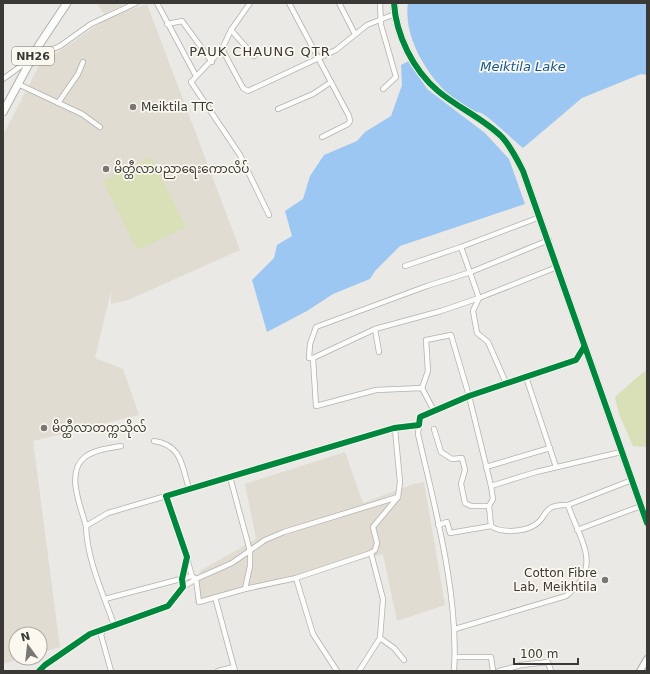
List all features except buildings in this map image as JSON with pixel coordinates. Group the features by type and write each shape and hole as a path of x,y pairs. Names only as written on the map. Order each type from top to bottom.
{"highway":[{"name":"NH26","path":"3,112 32,58 67,3"}],"street":[{"path":"3,79 32,58 60,46 91,24 136,3"},
{"path":"156,3 196,76"},
{"path":"250,3 231,30 222,49 212,62 191,82 240,155 269,215"},
{"path":"289,3 350,120 348,124 322,137"},
{"path":"339,3 355,34"},
{"path":"380,3 382,19 381,25 396,77 384,89"},
{"path":"394,3 395,14 404,42 415,65 438,91 485,123 508,144 523,171 647,523"},
{"path":"222,49 243,88 248,91 292,70 318,60 336,50 367,25 395,14"},
{"path":"167,24 182,21 212,62"},
{"path":"231,30 254,56"},
{"path":"58,103 78,74 83,62"},
{"path":"278,109 313,94 331,82"},
{"path":"18,84 82,114 100,127"},
{"path":"405,266 461,247 540,217"},
{"path":"313,358 309,358 310,344 316,327 427,286 471,272 548,240"},
{"path":"461,247 479,298 473,311 477,333 488,342 506,383"},
{"path":"313,358 375,329 441,311 479,298 557,267"},
{"path":"375,329 379,352"},
{"path":"434,410 422,388 428,371 426,340 451,335 469,396 486,467 493,499 489,506 491,526 496,530 520,530 534,526 547,509 558,505 568,506 632,480"},
{"path":"454,671 455,629 438,525 418,434 420,417 469,396 576,360 584,347"},
{"path":"313,358 316,406 376,390 422,388"},
{"path":"526,377 556,467"},
{"path":"86,526 108,513 395,429 418,425"},
{"path":"166,496 192,576 196,579 199,602 246,589 296,578 371,553 375,550 377,543 373,527 398,497 400,482 395,429"},
{"path":"434,429 441,452 452,459 462,458 465,470 461,484 465,503 471,506 489,506"},
{"path":"154,441 165,442 179,456 189,489"},
{"path":"114,625 94,569 75,477 78,466 84,457 100,450 121,446"},
{"path":"486,467 550,448"},
{"path":"490,486 556,467 621,452"},
{"path":"230,477 250,551 250,566 246,589"},
{"path":"40,671 45,665 90,634 168,606 183,587 196,579 232,564 265,540 284,532 398,497"},
{"path":"455,629 566,596 578,587 585,575 588,560 568,506"},
{"path":"578,530 641,506"},
{"path":"438,525 447,522 450,533 491,526"},
{"path":"359,671 380,638 383,599 371,553"},
{"path":"183,587 182,578 187,557"},
{"path":"105,599 192,576"},
{"path":"296,578 312,634 337,671"},
{"path":"215,597 235,669 218,671"},
{"path":"104,628 101,635 111,671"},
{"path":"380,638 394,648 404,660"},
{"path":"455,657 491,657 494,671"},
{"path":"640,671 647,660"},
{"path":"499,671 521,665 548,662 551,671"}],"shaded area":[{"path":"97,3 127,3 104,14"},
{"name":"မိတ္ထီလာပညာရေးကောလိပ်","path":"147,4 240,250 128,300 111,304 111,291 95,358 123,369 139,415 33,441 60,647 48,651 48,626 8,626 8,663 3,664 3,135 40,64 111,16"},
{"path":"345,452 363,503 413,484 424,482 445,605 397,621 383,554 194,603 200,571 256,539 245,484"}],"green space":[{"path":"151,157 186,227 137,250 103,181"},
{"path":"646,371 647,447 633,446 619,414 615,397 639,375"}],"water":[{"name":"Meiktila Lake","path":"408,3 647,3 647,75 641,74 582,98 523,148 485,116 479,112 470,111 457,102 434,78 424,64 410,34"},
{"path":"409,61 427,89 485,133 509,159 525,204 400,246 375,271 370,279 333,294 307,311 267,332 252,280 274,258 277,245 292,236 285,211 303,199 310,176 324,155 357,141 365,132 391,116 402,85 401,65"}],"cycle path":[{"path":"394,3 395,15 402,39 407,51 421,73 438,91 495,130 511,149 523,171 647,523"},
{"path":"39,671 45,665 90,634 168,606 183,587 182,579 187,557 166,496 394,428 419,425 420,417 469,396 576,360 584,347"}],"place":[{"name":"Meiktila TTC","path":"133,107"},
{"name":"မိတ္ထီလာပညာရေးကောလိပ်","path":"106,169"},
{"name":"မိတ္ထီလာတက္ကသိုလ်","path":"44,428"},
{"name":"Cotton Fibre Lab, Meikhtila","path":"605,580"}],"district":[{"name":"PAUK CHAUNG QTR","path":"260,51"}]}
